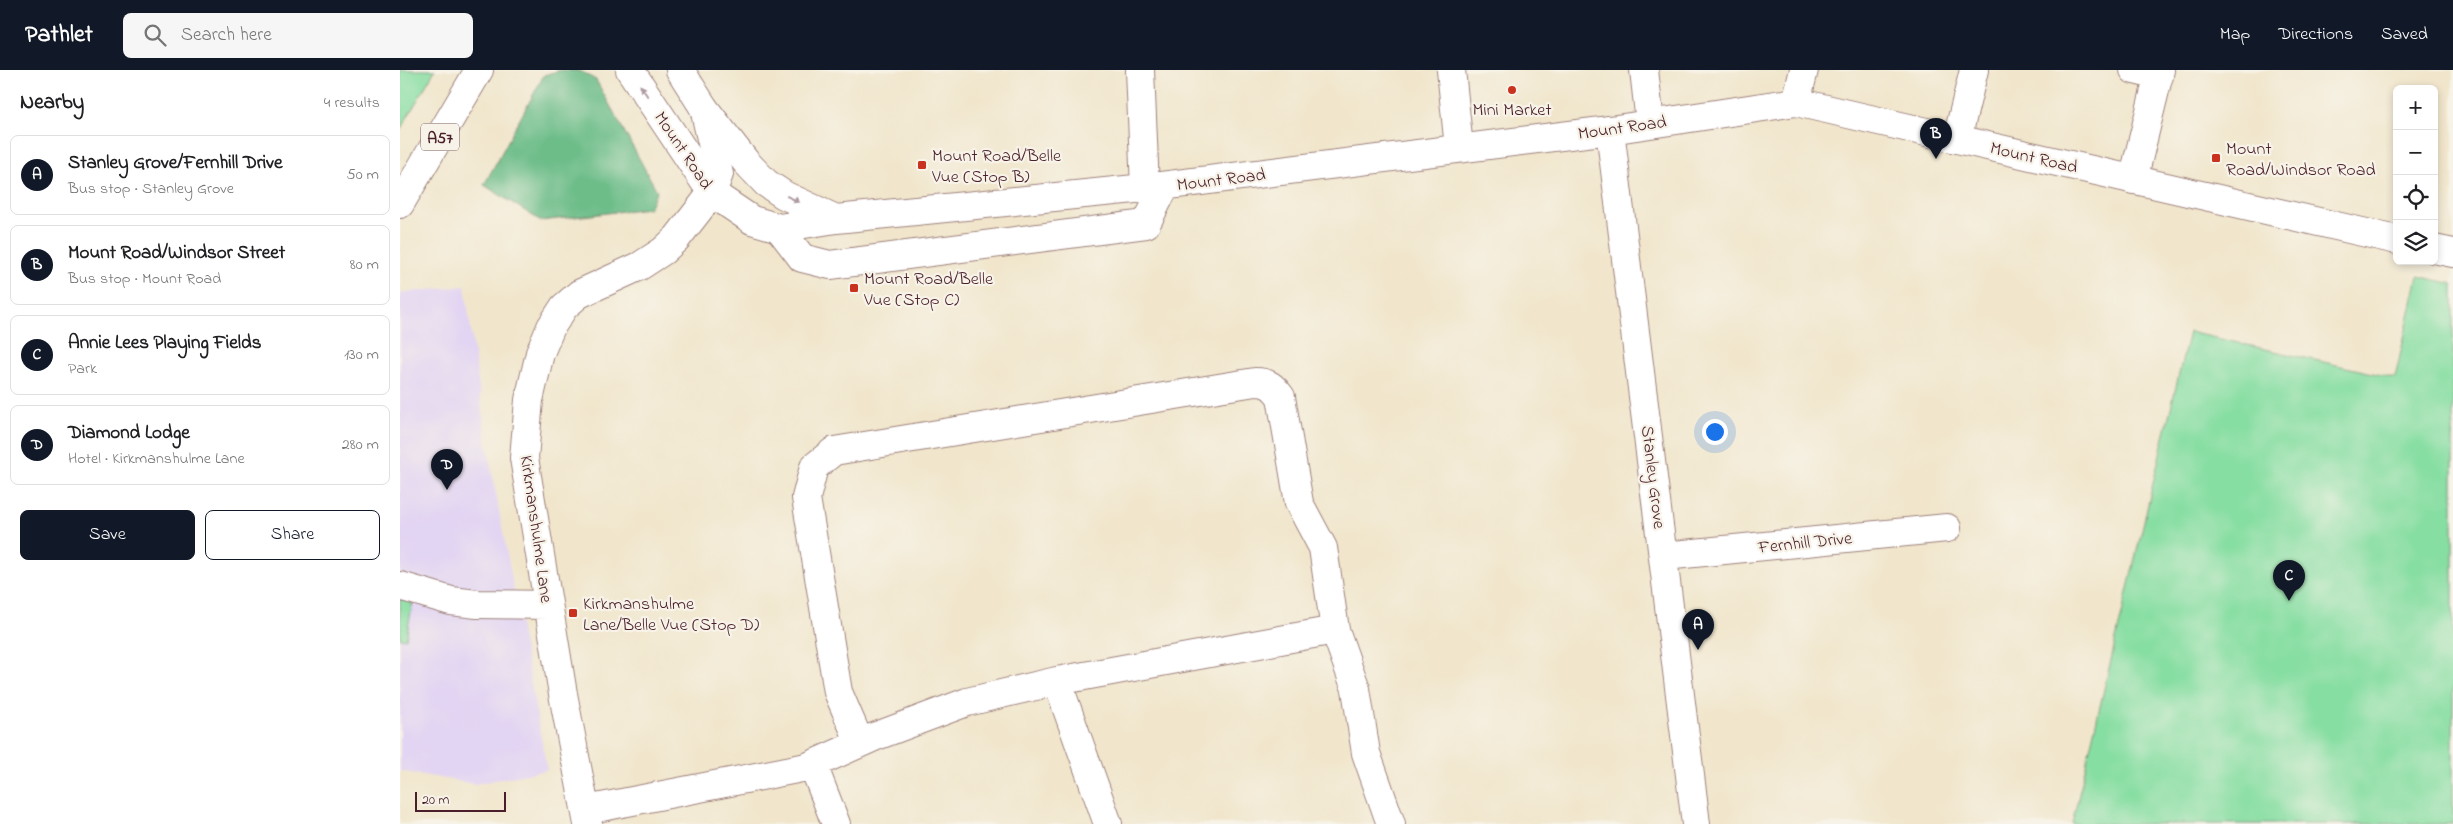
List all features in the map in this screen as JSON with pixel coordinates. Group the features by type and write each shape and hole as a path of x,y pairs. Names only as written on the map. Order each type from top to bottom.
{"main road":[{"name":"A57","path":"400,204 479,70"},
{"name":"Mount Road","path":"630,70 712,193 752,220 779,228 836,219 1155,187 1610,130 1796,102 2393,239"},
{"path":"680,70 704,108 746,162 766,183 784,195 836,219"},
{"path":"779,228 802,258 830,264 1146,224 1155,187 1140,70"},
{"path":"1451,70 1459,148"},
{"path":"1644,70 1650,123"},
{"path":"1796,102 1804,70"},
{"path":"1957,139 1974,70"},
{"path":"2133,180 2151,72"},
{"name":"Kirkmanshulme Lane","path":"587,817 548,605 524,458 529,400 540,353 551,327 564,307 579,294 640,266 663,251 677,238 712,193 719,174 704,108"},
{"name":"Stanley Grove","path":"1610,130 1696,824"},
{"path":"2438,250 2453,254"},
{"path":"860,743 838,692 806,498 814,467 834,451 1255,382 1266,382 1273,386 1281,397 1299,503 1323,548 1335,630 1356,689 1366,753 1391,824"},
{"name":"Fernhill Drive","path":"1664,556 1947,528"},
{"path":"400,586 451,601 477,604 548,605"},
{"path":"587,817 813,765 860,743 967,702 1057,681 1335,630"},
{"path":"1057,681 1108,824"},
{"path":"813,765 836,824"}],"shaded area":[{"path":"465,286 486,440 547,770 475,784 400,771 400,293"}],"green space":[{"path":"400,70 435,70 400,130"},
{"path":"561,70 580,71 596,80 657,191 649,208 541,221 484,185 544,75"},
{"path":"2418,276 2453,284 2453,824 2072,824 2189,332 2395,378"},
{"path":"400,599 413,601 406,639 400,638"}],"place":[{"name":"Mini Market","path":"1512,90"},
{"name":"Mount Road/Windsor Road","path":"2216,158"},
{"name":"Mount Road/Windsor Street","path":"1936,159"},
{"name":"Mount Road/Belle Vue (Stop B)","path":"922,165"},
{"name":"Mount Road/Belle Vue (Stop C)","path":"854,288"},
{"name":"Diamond Lodge","path":"447,490"},
{"name":"Annie Lees Playing Fields","path":"2289,601"},
{"name":"Kirkmanshulme Lane/Belle Vue (Stop D)","path":"573,613"},
{"name":"Stanley Grove/Fernhill Drive","path":"1698,650"}]}
